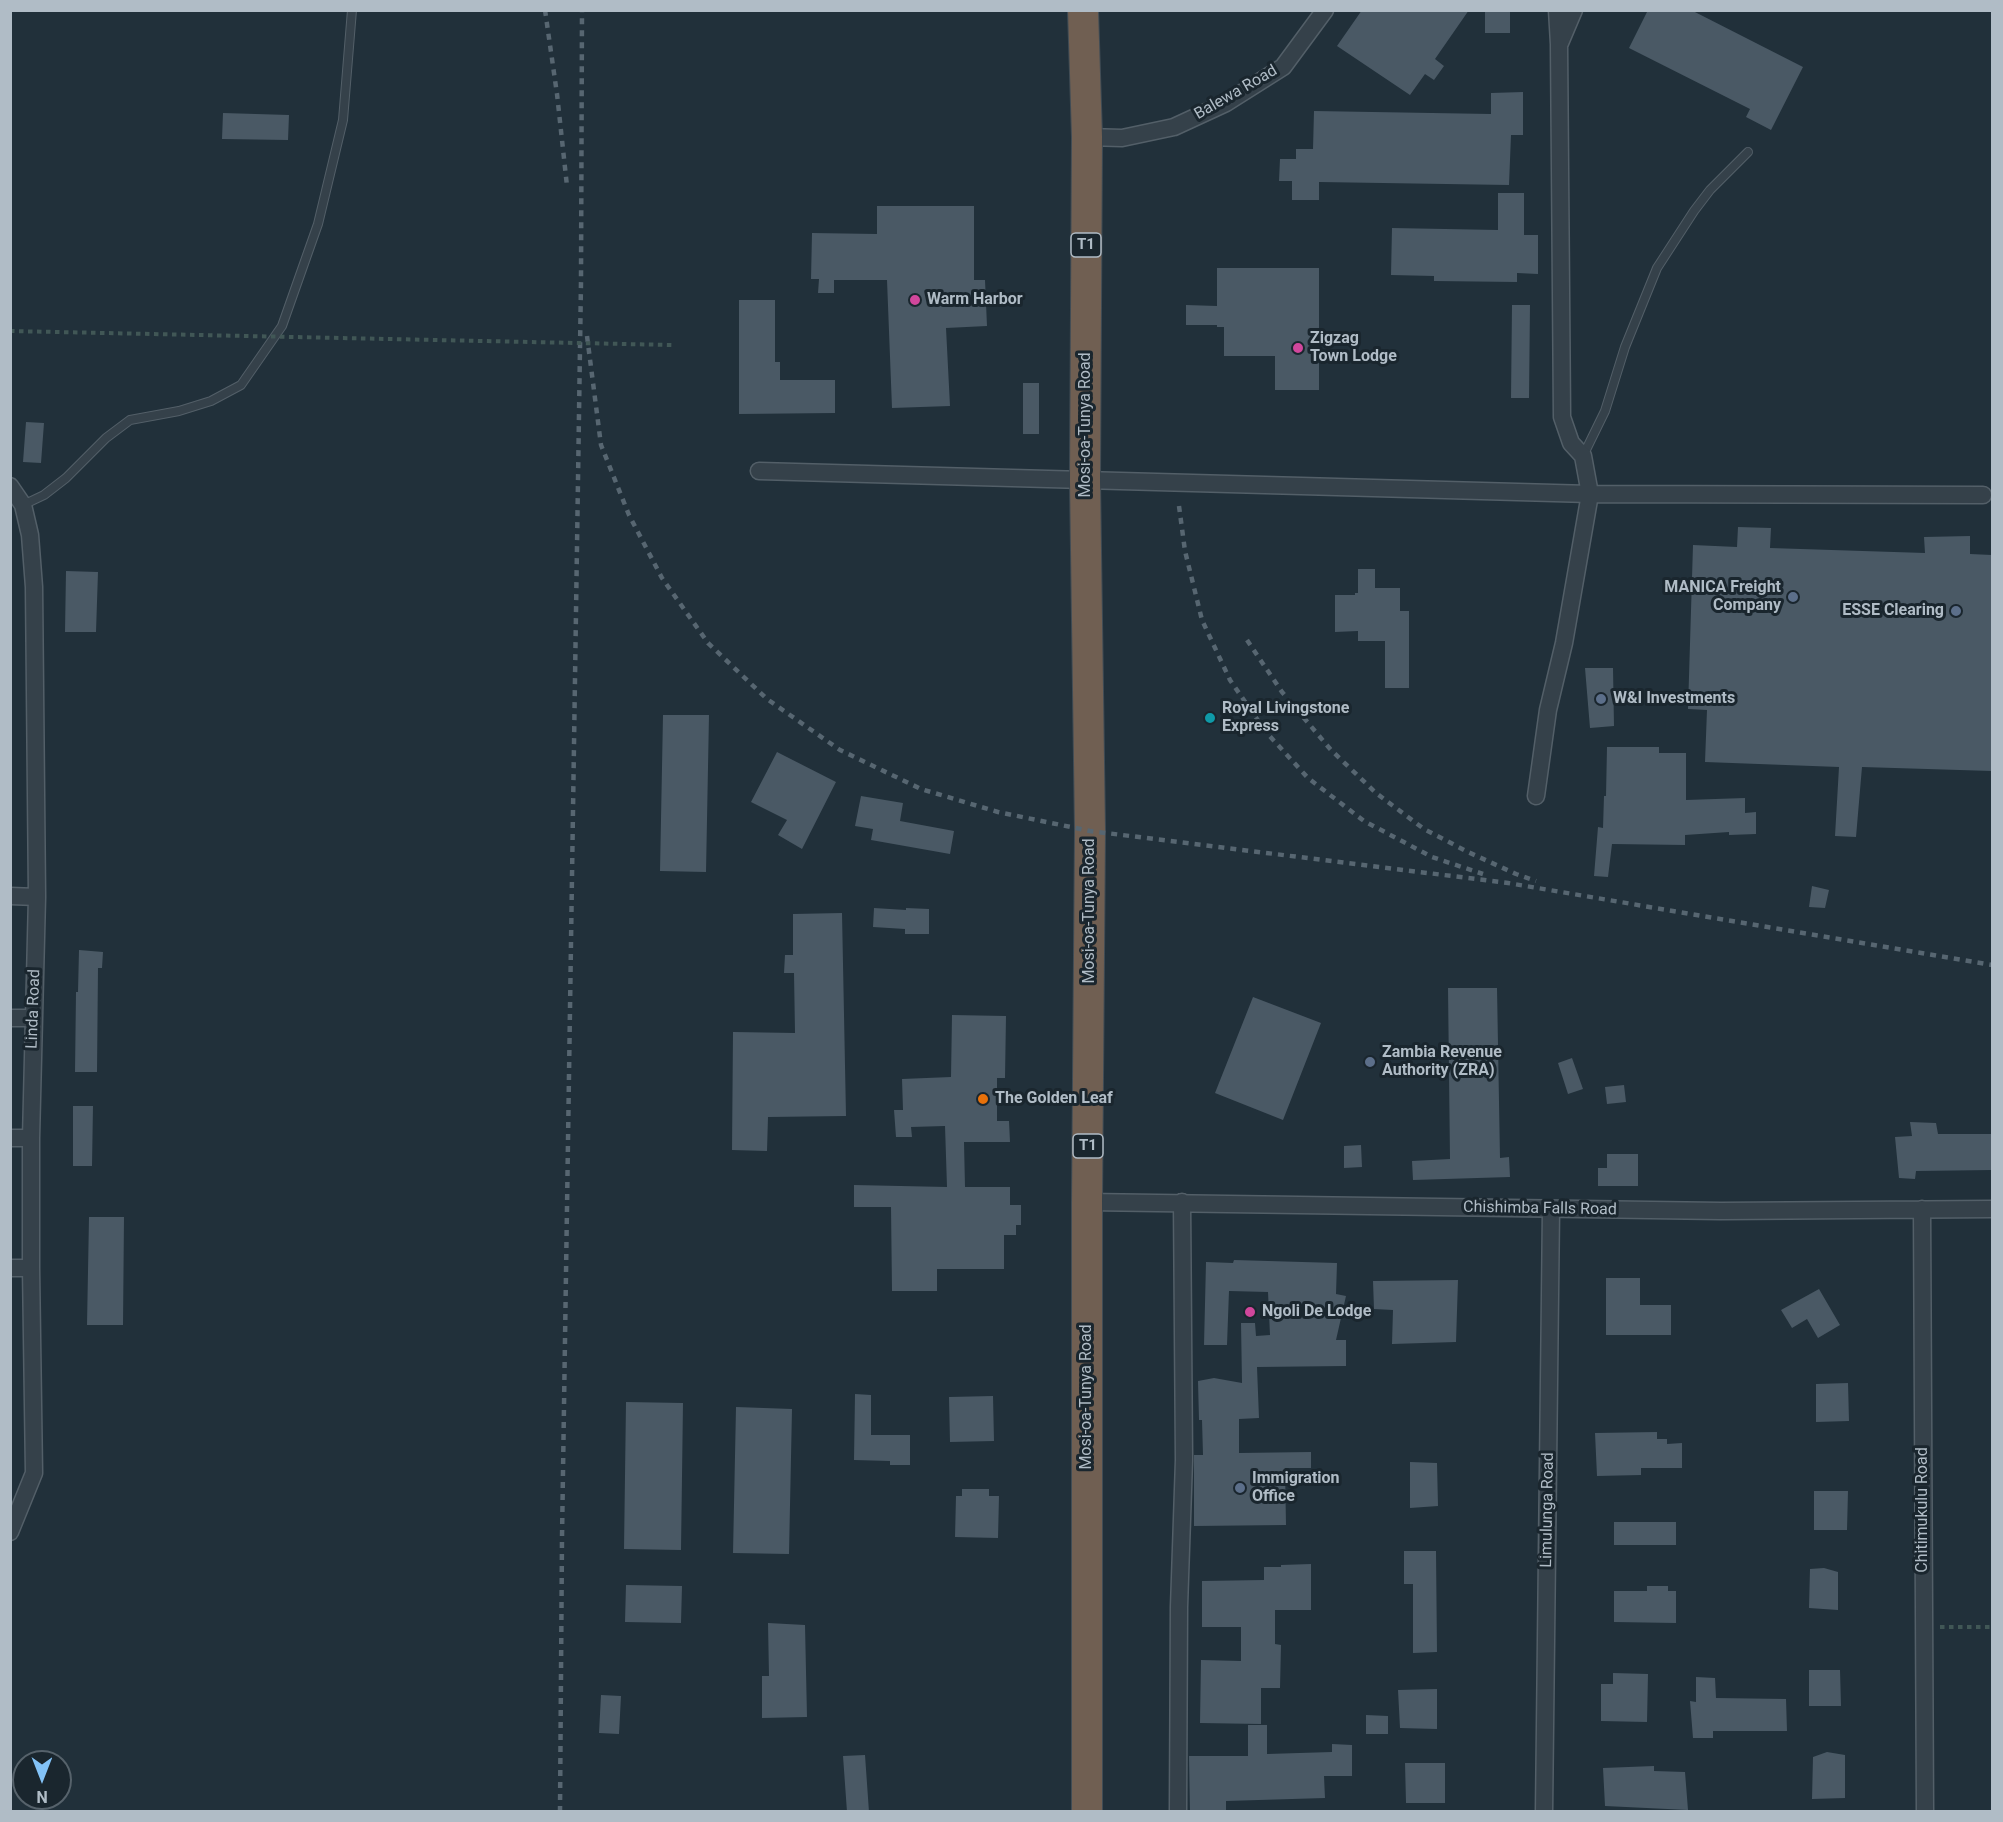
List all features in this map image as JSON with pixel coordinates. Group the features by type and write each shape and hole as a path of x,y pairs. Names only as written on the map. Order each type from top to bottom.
{"highway":[{"name":"Mosi-oa-Tunya Road","path":"1083,10 1087,137 1085,480 1090,831 1087,1202 1087,1812"}],"street":[{"name":"Balewa Road","path":"1087,137 1122,138 1174,127 1226,103 1283,67 1325,10"},
{"path":"1536,796 1548,710 1572,597 1590,494 1583,456 1571,443 1562,417 1557,10"},
{"path":"1559,44 1574,10"},
{"path":"759,471 1590,494 1983,495"},
{"name":"Linda Road","path":"10,486 23,505 30,534 34,588 37,897 30,1268 34,1473 10,1532"},
{"path":"10,896 37,897"},
{"path":"10,1018 34,1018"},
{"path":"10,1138 31,1138"},
{"name":"Chishimba Falls Road","path":"1087,1202 1721,1211 1992,1209"},
{"path":"1178,1812 1179,1607 1184,1460 1182,1202"},
{"name":"Limulunga Road","path":"1544,1812 1551,1209"},
{"name":"Chitimukulu Road","path":"1922,1209 1925,1812"},
{"path":"10,1268 30,1268"}],"lane":[{"path":"23,505 44,495 66,478 106,438 130,420 179,411 211,401 241,385 282,326 318,224 343,120 353,21 352,10"},
{"path":"1583,456 1605,411 1625,346 1657,268 1699,204 1748,152"}],"path":[{"path":"10,331 672,345"},
{"path":"1924,1627 1992,1627"}],"building":[{"path":"1362,10 1469,10 1435,59 1444,66 1434,80 1425,74 1410,95 1337,46"},
{"path":"1485,10 1510,10 1510,33 1485,33"},
{"path":"1648,10 1691,10 1803,67 1771,130 1746,117 1750,109 1629,48"},
{"path":"1523,92 1523,135 1511,135 1509,185 1319,182 1319,200 1292,200 1292,181 1279,181 1280,159 1296,159 1296,149 1313,149 1314,111 1491,114 1491,93"},
{"path":"223,113 289,115 288,140 222,139"},
{"path":"1498,193 1524,193 1524,235 1538,235 1538,274 1517,273 1517,282 1434,281 1434,276 1391,275 1392,228 1498,230"},
{"path":"877,206 974,206 974,280 985,280 987,326 946,328 950,406 892,408 887,280 834,280 834,293 818,293 819,279 811,279 812,233 877,234"},
{"path":"1217,268 1319,268 1319,390 1275,390 1275,356 1224,356 1224,327 1186,325 1186,305 1217,306"},
{"path":"739,300 775,300 775,362 780,362 780,380 835,380 835,413 739,414"},
{"path":"1512,305 1530,305 1529,398 1511,398"},
{"path":"1023,383 1039,383 1039,434 1023,434"},
{"path":"26,422 44,423 41,463 23,462"},
{"path":"1738,527 1771,528 1770,548 1925,553 1924,537 1970,536 1970,554 1992,555 1992,771 1862,767 1856,837 1835,836 1839,767 1705,762 1707,710 1688,709 1693,545 1737,547"},
{"path":"1358,569 1375,569 1375,588 1400,588 1400,611 1409,611 1409,688 1385,688 1385,641 1358,641 1358,631 1335,632 1335,595 1358,593"},
{"path":"66,571 98,572 96,632 65,632"},
{"path":"1585,668 1613,668 1614,726 1590,728"},
{"path":"663,715 709,715 706,872 660,871"},
{"path":"1607,747 1659,747 1659,753 1686,753 1686,800 1745,798 1745,813 1756,812 1756,834 1729,835 1729,832 1685,835 1685,845 1612,844 1608,877 1594,876 1598,827 1603,828"},
{"path":"777,752 836,782 802,849 778,835 787,820 751,802"},
{"path":"861,796 903,803 900,821 954,831 950,854 871,840 873,829 855,826"},
{"path":"1812,886 1829,890 1825,908 1809,907"},
{"path":"874,908 929,909 929,934 905,934 905,929 873,927"},
{"path":"842,913 846,1116 768,1117 767,1151 732,1150 733,1032 795,1033 794,973 784,973 785,955 793,955 793,914"},
{"path":"79,950 103,952 102,968 98,968 97,1072 75,1072"},
{"path":"1448,988 1497,988 1500,1158 1509,1157 1510,1177 1413,1180 1412,1161 1450,1159"},
{"path":"1253,997 1321,1023 1283,1120 1215,1093"},
{"path":"952,1015 1006,1016 1005,1078 997,1078 997,1121 1009,1121 1010,1142 964,1142 965,1187 1010,1187 1010,1205 1021,1205 1021,1225 1016,1225 1016,1235 1004,1235 1004,1269 937,1269 937,1291 892,1291 891,1207 854,1207 854,1185 947,1187 945,1126 911,1127 912,1137 896,1137 894,1110 903,1110 902,1079 951,1077"},
{"path":"1572,1058 1583,1089 1568,1094 1558,1063"},
{"path":"1624,1085 1626,1102 1607,1104 1605,1087"},
{"path":"73,1106 93,1106 92,1166 73,1166"},
{"path":"1910,1122 1936,1123 1938,1134 1992,1134 1992,1170 1916,1171 1915,1179 1899,1178 1895,1137 1912,1136"},
{"path":"1361,1145 1362,1167 1344,1168 1344,1146"},
{"path":"1607,1154 1638,1154 1638,1186 1598,1186 1598,1168 1607,1168"},
{"path":"89,1217 124,1217 123,1325 87,1325"},
{"path":"1234,1260 1337,1263 1336,1294 1346,1296 1336,1340 1346,1340 1346,1366 1257,1367 1259,1418 1239,1419 1239,1453 1311,1452 1311,1468 1285,1468 1286,1525 1194,1526 1194,1455 1203,1455 1198,1381 1214,1378 1242,1383 1241,1323 1255,1323 1256,1336 1270,1335 1268,1292 1229,1291 1227,1345 1204,1345 1206,1262 1233,1263"},
{"path":"1606,1278 1640,1278 1640,1305 1671,1305 1671,1335 1606,1335"},
{"path":"1458,1280 1456,1342 1392,1344 1393,1310 1374,1309 1373,1281"},
{"path":"1819,1289 1840,1325 1818,1338 1807,1319 1792,1328 1781,1310"},
{"path":"1848,1383 1849,1421 1816,1422 1816,1384"},
{"path":"855,1394 871,1395 871,1435 910,1435 910,1465 890,1465 890,1461 854,1460"},
{"path":"993,1396 994,1441 950,1442 949,1397"},
{"path":"626,1402 683,1403 681,1550 624,1549"},
{"path":"736,1407 792,1409 789,1554 733,1553"},
{"path":"1657,1432 1657,1439 1667,1439 1667,1444 1682,1443 1682,1468 1641,1468 1641,1475 1597,1476 1595,1433"},
{"path":"1410,1462 1437,1463 1438,1506 1410,1508"},
{"path":"962,1489 989,1489 989,1496 999,1496 998,1538 955,1537 956,1496 962,1496"},
{"path":"1814,1491 1848,1491 1847,1530 1814,1530"},
{"path":"1614,1522 1676,1522 1676,1545 1614,1545"},
{"path":"1404,1551 1436,1551 1437,1652 1413,1653 1413,1584 1404,1584"},
{"path":"1311,1564 1311,1610 1275,1610 1275,1644 1281,1645 1280,1688 1261,1688 1261,1724 1200,1723 1201,1660 1241,1661 1241,1627 1202,1627 1202,1581 1264,1580 1264,1567"},
{"path":"1824,1568 1838,1572 1838,1610 1809,1608 1810,1569"},
{"path":"626,1585 682,1586 681,1623 625,1622"},
{"path":"1647,1586 1668,1586 1668,1591 1676,1591 1676,1623 1614,1622 1614,1591 1647,1591"},
{"path":"768,1623 805,1625 807,1717 762,1718 762,1676 769,1676"},
{"path":"1809,1670 1840,1670 1841,1706 1809,1706"},
{"path":"1613,1673 1648,1674 1647,1722 1601,1721 1601,1684 1613,1684"},
{"path":"1696,1677 1715,1678 1716,1698 1786,1699 1787,1731 1713,1731 1713,1738 1693,1738 1690,1701 1696,1702"},
{"path":"1437,1689 1437,1729 1400,1728 1398,1690"},
{"path":"601,1695 621,1696 619,1734 599,1733"},
{"path":"1366,1715 1388,1716 1388,1734 1366,1734"},
{"path":"1248,1725 1267,1725 1267,1754 1332,1752 1332,1744 1352,1745 1352,1776 1324,1776 1325,1798 1226,1801 1226,1812 1190,1812 1189,1756 1248,1756"},
{"path":"1827,1752 1845,1755 1845,1798 1812,1799 1813,1757"},
{"path":"865,1755 869,1812 847,1812 843,1756"},
{"path":"1405,1763 1445,1763 1445,1803 1406,1803"},
{"path":"1654,1766 1654,1771 1685,1772 1688,1810 1605,1806 1603,1768"}],"railway":[{"path":"545,10 567,186"},
{"path":"560,1812 581,282 582,10"},
{"path":"587,336 601,445 629,515 662,578 708,643 767,699 840,750 921,789 998,812 1090,831 1508,883 1992,965"},
{"path":"1179,506 1185,551 1202,620 1230,680 1266,732 1308,778 1364,821 1432,857 1483,874"},
{"path":"1247,640 1282,692 1331,750 1376,793 1424,829 1468,852 1536,881"}],"place":[{"name":"Warm Harbor","path":"915,300"},
{"name":"Zigzag Town Lodge","path":"1298,348"},
{"name":"MANICA Freight Company","path":"1793,597"},
{"name":"ESSE Clearing","path":"1956,611"},
{"name":"W&I Investments","path":"1601,699"},
{"name":"Royal Livingstone Express","path":"1210,718"},
{"name":"Zambia Revenue Authority (ZRA)","path":"1370,1062"},
{"name":"The Golden Leaf","path":"983,1099"},
{"name":"Ngoli De Lodge","path":"1250,1312"},
{"name":"Immigration Office","path":"1240,1488"}]}
